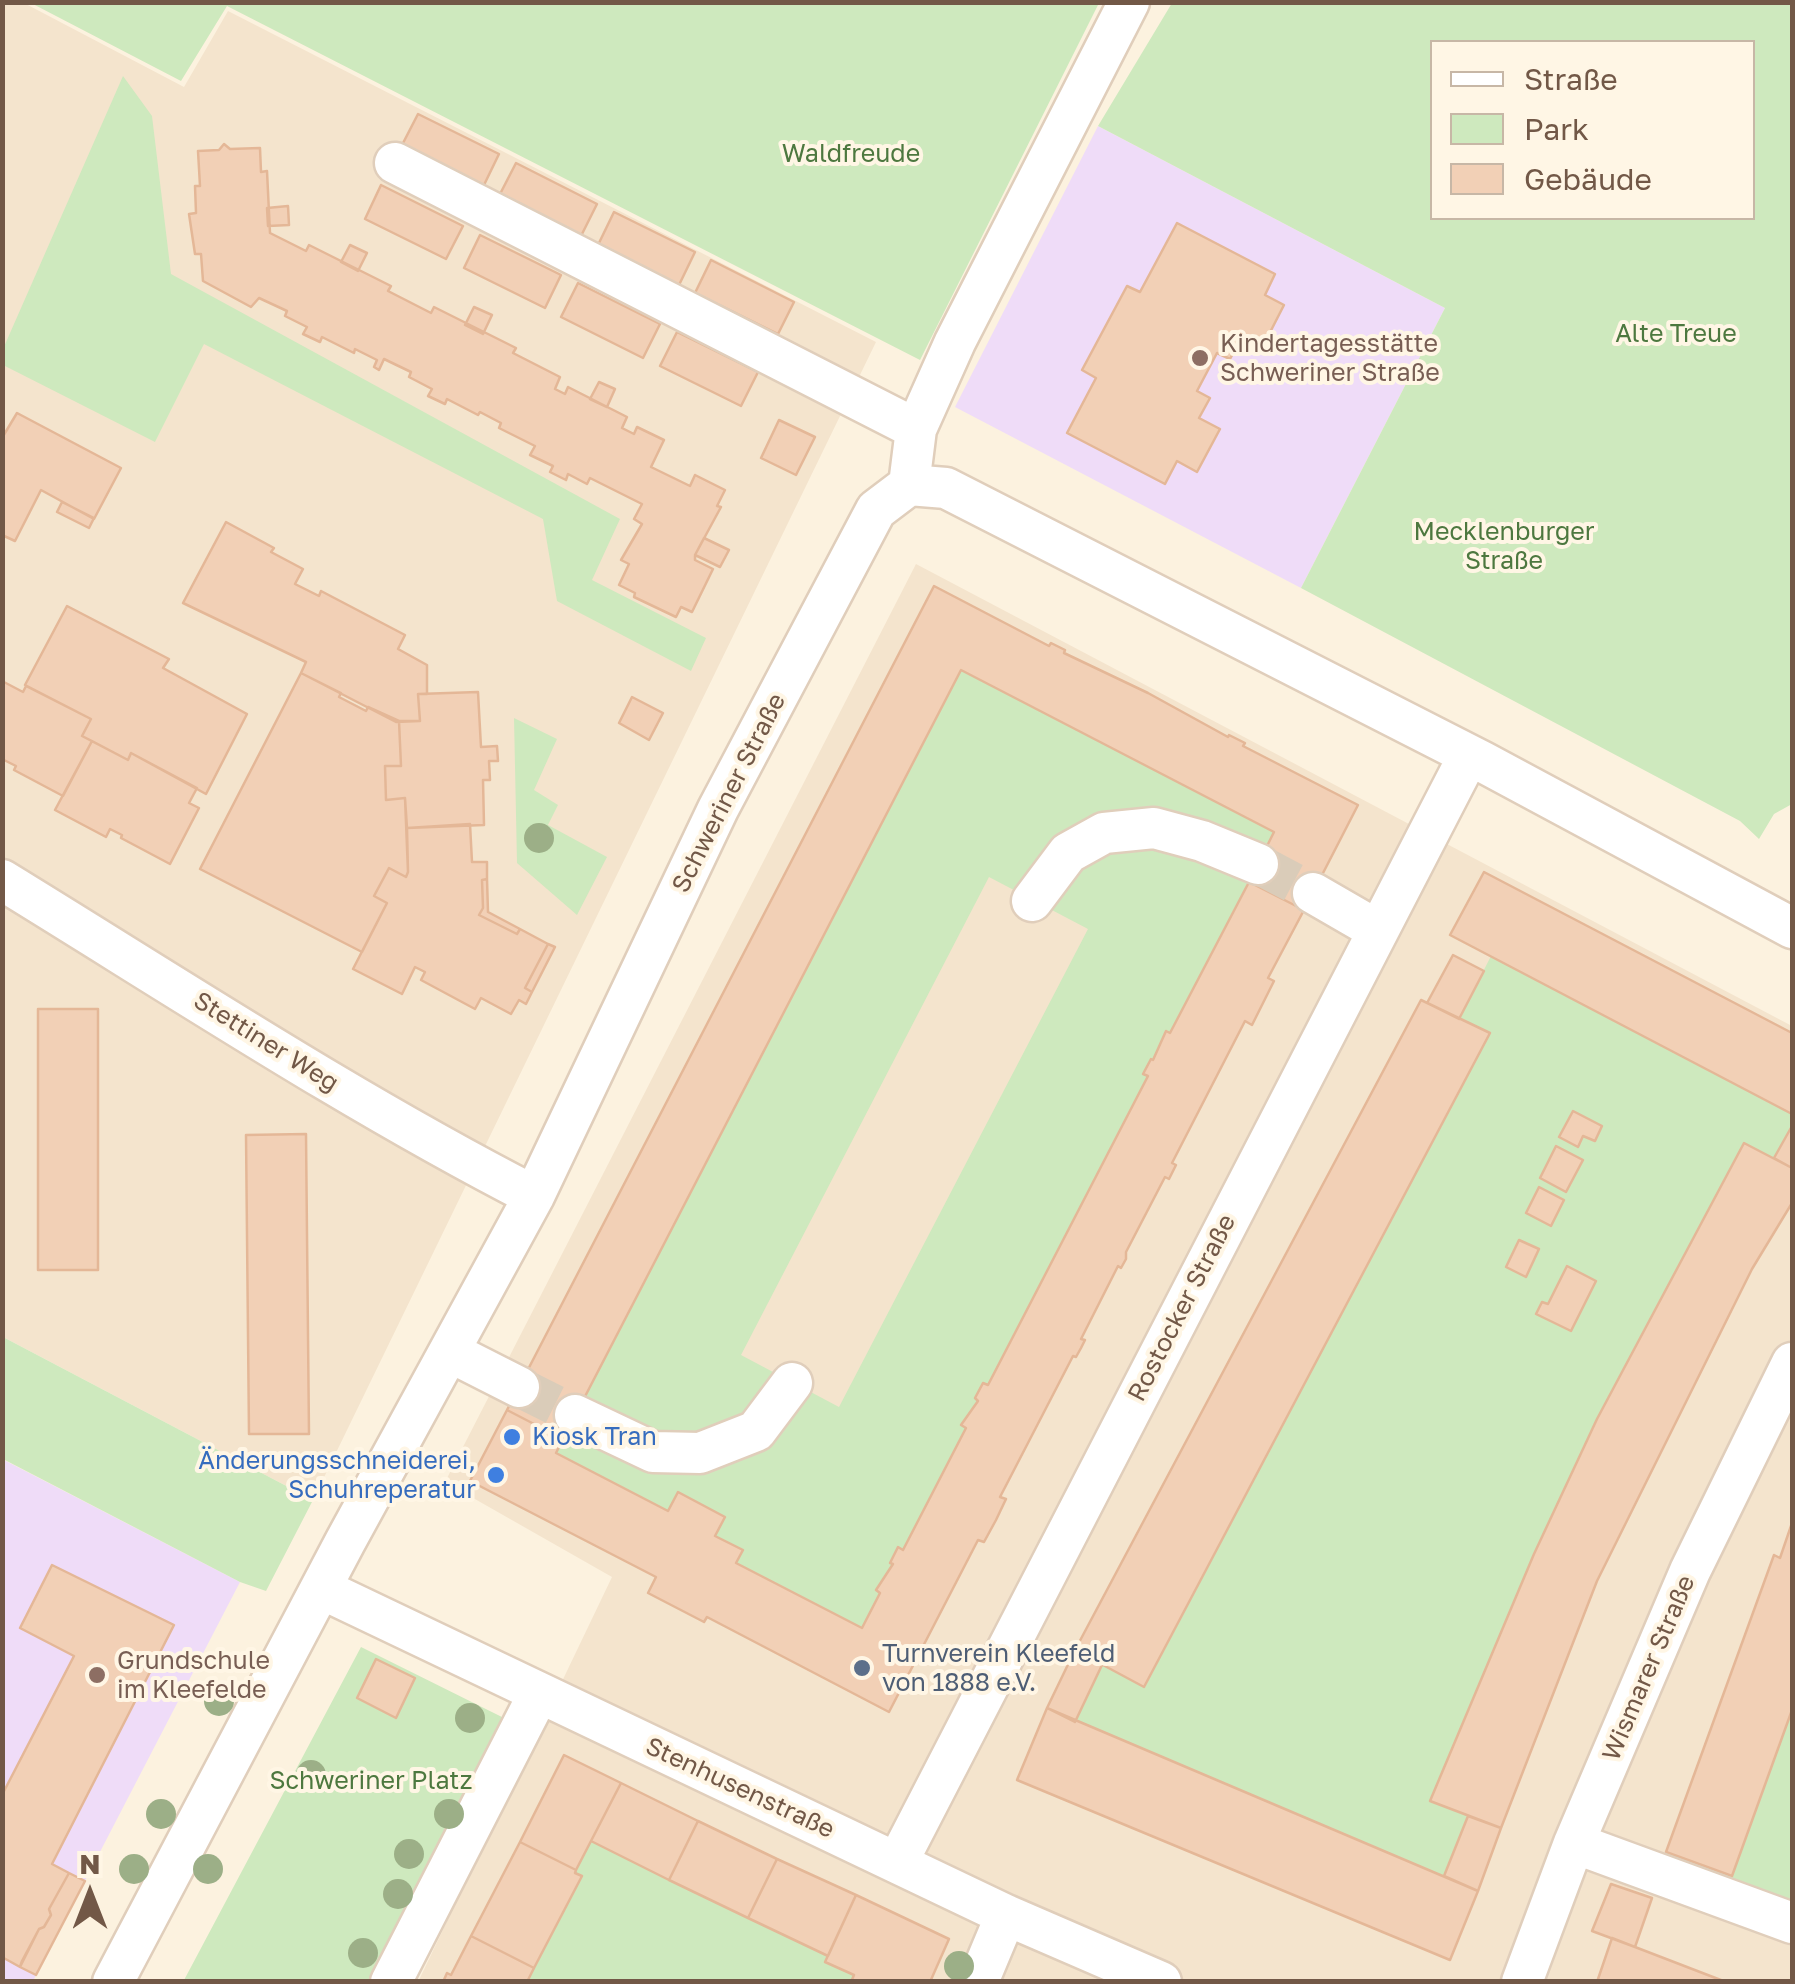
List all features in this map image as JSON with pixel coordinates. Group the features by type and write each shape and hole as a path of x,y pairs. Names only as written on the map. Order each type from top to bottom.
{"street":[{"path":"1129,2 955,342 916,429 909,486 946,488 1469,755 1792,928"},
{"path":"395,163 916,429"},
{"name":"Schweriner Straße","path":"322,1589 534,1196 718,809 876,510 909,486"},
{"name":"Rostocker Straße","path":"897,1863 1469,755"},
{"path":"1032,900 1068,853 1104,833 1154,828 1202,840 1258,864"},
{"name":"Stettiner Weg","path":"2,880 353,1095 534,1196"},
{"path":"1313,893 1377,930"},
{"path":"450,1352 519,1387"},
{"name":"Wismarer Straße","path":"1522,1982 1574,1843 1690,1572 1791,1367"},
{"path":"575,1415 654,1452 700,1453 756,1431 792,1383"},
{"path":"114,1982 322,1589"},
{"name":"Stenhusenstraße","path":"322,1589 1006,1915 1162,1982"},
{"path":"391,1982 539,1693"},
{"path":"1574,1843 1792,1923"},
{"path":"978,1982 1006,1915"}],"shaded area":[{"path":"2,3 24,3 184,87 228,11 876,342 313,1500 3,1337"},
{"name":"Kindertagesstätte Schweriner Straße","path":"1098,126 1445,308 1301,588 955,407"},
{"path":"916,564 1792,1026 1792,1981 418,1982 612,1577 445,1482"},
{"name":"Grundschule im Kleefelde","path":"2,1459 240,1582 33,1981 3,1981"}],"green space":[{"name":"Waldfreude","path":"31,3 1099,3 920,360 227,6 181,81"},
{"name":"Alte Treue","path":"1172,3 1792,3 1792,804 1774,814 1759,839 1740,821 1301,588 1445,308 1098,126"},
{"path":"123,76 152,116 171,274 620,519 592,580 706,638 691,671 557,601 543,519 204,344 155,442 3,365 3,349"},
{"path":"961,670 1274,832 1170,1033 1165,1031 1143,1073 1148,1076 988,1385 983,1383 975,1398 978,1401 961,1425 966,1428 903,1550 897,1548 862,1628 736,1563 678,1493 668,1511 556,1453","holes":["989,877 1088,929 839,1407 741,1355"]},
{"path":"514,718 557,739 534,790 558,805 548,825 607,857 577,915 517,863"},
{"path":"1491,956 1792,1114 1792,1126 1774,1158 1744,1144 1597,1419 1534,1554 1430,1800 1468,1816 1444,1876 1075,1722 1102,1665 1145,1687 1489,1033 1459,1019"},
{"path":"3,1337 313,1500 266,1591 240,1582 3,1459"},
{"name":"Schweriner Platz","path":"361,1647 512,1722 380,1981 183,1982","holes":["376,1660 415,1678 395,1717 357,1698"]},
{"path":"1792,1709 1792,1923 1656,1873 1666,1852 1732,1875"},
{"path":"591,1841 828,1956 854,1975 851,1982 527,1982 581,1876 575,1873"}],"building":[{"path":"418,114 499,154 483,187 401,147"},
{"path":"224,144 230,149 260,148 261,172 267,171 270,233 306,251 309,245 391,286 388,291 431,313 434,307 516,348 513,353 560,377 555,389 565,394 568,387 627,417 622,428 634,434 637,427 664,440 651,467 690,486 695,475 725,490 717,506 721,507 695,555 695,560 713,569 692,612 681,607 676,617 634,597 635,593 619,585 629,564 621,560 642,524 634,519 642,504 590,478 587,484 568,474 566,480 550,472 553,466 530,455 535,446 499,428 501,423 480,412 478,415 447,399 445,404 428,396 432,389 409,377 411,372 384,359 379,370 374,367 377,360 355,349 354,353 322,337 320,342 303,334 307,327 285,316 287,311 259,298 251,307 203,281 201,254 195,254 189,214 196,213 195,186 200,186 198,151 219,150"},
{"path":"516,163 597,204 581,236 499,196"},
{"path":"381,185 463,226 446,259 365,219"},
{"path":"288,206 289,225 268,226 267,208"},
{"path":"614,212 695,252 679,285 598,245"},
{"path":"1177,223 1275,274 1265,295 1284,305 1262,348 1242,337 1230,359 1217,353 1197,391 1210,398 1199,418 1220,429 1197,472 1177,461 1165,484 1067,433 1096,378 1082,370 1127,286 1140,292"},
{"path":"480,235 561,275 545,308 464,268"},
{"path":"350,245 367,253 358,271 341,262"},
{"path":"711,260 794,302 778,334 695,293"},
{"path":"578,283 660,324 643,358 561,317"},
{"path":"474,307 492,315 483,334 465,325"},
{"path":"677,332 758,372 741,406 660,366"},
{"path":"599,382 615,389 607,407 590,399"},
{"path":"17,413 121,468 94,519 41,490 15,541 2,535 2,438"},
{"path":"779,420 815,437 796,475 761,458"},
{"path":"62,502 94,518 89,528 57,512"},
{"path":"226,522 303,569 295,584 319,596 321,591 405,635 398,649 427,665 427,694 418,694 420,721 396,722 301,673 306,662 183,603"},
{"path":"704,538 729,550 720,567 695,555"},
{"path":"934,586 1049,646 1051,643 1065,650 1064,653 1245,743 1243,746 1358,805 1304,910 1249,882 1274,832 961,670 563,1439 507,1410"},
{"path":"67,606 169,659 163,668 247,714 206,794 131,753 128,760 82,736 91,719 25,685"},
{"path":"301,673 366,711 368,707 399,721 401,766 385,766 386,800 405,798 408,872 406,877 389,868 374,896 387,903 362,952 200,869"},
{"path":"2,681 23,692 26,686 91,719 82,736 92,741 63,796 14,770 16,766 4,760 2,763"},
{"path":"478,692 481,747 497,746 498,761 489,761 490,780 483,780 484,825 407,828 405,798 386,800 385,766 401,766 399,721 420,721 418,694"},
{"path":"632,697 663,713 649,740 619,723"},
{"path":"92,741 128,760 131,753 197,788 189,803 199,808 170,864 110,829 106,837 55,810"},
{"path":"470,824 472,862 487,862 479,915 548,944 525,988 532,992 526,1004 519,1000 511,1014 481,998 475,1009 421,980 425,972 415,967 402,994 353,969 387,903 374,896 389,868 406,877 408,872 407,828"},
{"path":"1484,872 1792,1033 1792,1114 1450,935"},
{"path":"487,879 488,912 520,929 517,934 479,915 483,908 482,880"},
{"path":"1249,882 1304,910 1268,978 1274,981 1252,1025 1245,1021 1172,1163 1176,1165 1169,1179 1165,1177 1126,1252 1126,1259 1121,1268 1118,1266 1081,1339 1085,1340 1081,1348 1073,1356 1000,1497 1006,1499 996,1520 984,1542 978,1540 889,1712 707,1617 704,1622 648,1593 656,1577 470,1481 507,1410 563,1439 556,1453 668,1511 678,1492 725,1517 715,1536 743,1550 736,1563 862,1628 898,1547 903,1550 966,1428 961,1425 978,1401 975,1398 983,1383 988,1385 1148,1076 1143,1074 1166,1031 1170,1033"},
{"path":"548,944 555,947 532,992 525,988"},
{"path":"1453,955 1484,971 1459,1019 1427,1003"},
{"path":"1421,1000 1490,1033 1144,1687 1075,1650"},
{"path":"38,1009 98,1009 98,1270 38,1270"},
{"path":"1573,1111 1602,1126 1595,1141 1583,1136 1578,1147 1559,1137"},
{"path":"1792,1126 1792,1168 1774,1158"},
{"path":"306,1134 309,1434 249,1434 246,1135"},
{"path":"1744,1143 1792,1168 1792,1203 1752,1269 1597,1581 1501,1828 1430,1801 1534,1554 1597,1419"},
{"path":"1556,1146 1583,1160 1566,1192 1540,1178"},
{"path":"1539,1187 1564,1200 1551,1226 1526,1213"},
{"path":"1519,1240 1539,1249 1526,1277 1506,1267"},
{"path":"1567,1266 1596,1281 1571,1331 1536,1314 1542,1302 1548,1304"},
{"path":"1792,1523 1792,1710 1732,1876 1666,1852 1774,1555 1780,1558"},
{"path":"52,1565 174,1625 52,1864 69,1873 49,1909 51,1915 39,1929 20,1967 2,1957 2,1795 74,1656 20,1628"},
{"path":"1075,1650 1102,1665 1075,1722 1047,1708"},
{"path":"376,1659 415,1678 396,1718 357,1698"},
{"path":"1047,1708 1478,1891 1450,1960 1017,1780"},
{"path":"564,1755 621,1783 576,1870 520,1842"},
{"path":"621,1783 698,1821 669,1880 591,1841"},
{"path":"1468,1816 1501,1828 1478,1891 1444,1876"},
{"path":"698,1821 777,1859 748,1918 669,1880"},
{"path":"520,1842 582,1876 534,1968 471,1936"},
{"path":"777,1859 856,1895 828,1956 748,1918"},
{"path":"69,1873 85,1881 36,1975 20,1967 39,1929 51,1915 49,1909"},
{"path":"1611,1884 1652,1898 1635,1947 1592,1931"},
{"path":"856,1895 949,1939 930,1982 851,1982 854,1975 825,1962"},
{"path":"471,1936 534,1968 527,1982 443,1982 447,1973 451,1975"},
{"path":"1612,1938 1635,1947 1726,1982 1597,1982"}],"tunnel":[{"path":"1258,864 1313,893"},
{"path":"519,1387 575,1415"}],"place":[{"name":"Kindertagesstätte Schweriner Straße","path":"1200,358"},
{"name":"Kiosk Tran","path":"512,1437"},
{"name":"Änderungsschneiderei, Schuhreperatur","path":"496,1475"},
{"name":"Turnverein Kleefeld von 1888 e.V.","path":"862,1668"},
{"name":"Grundschule im Kleefelde","path":"97,1675"}],"park label":[{"name":"Mecklenburger Straße","path":"1504,546"}]}
